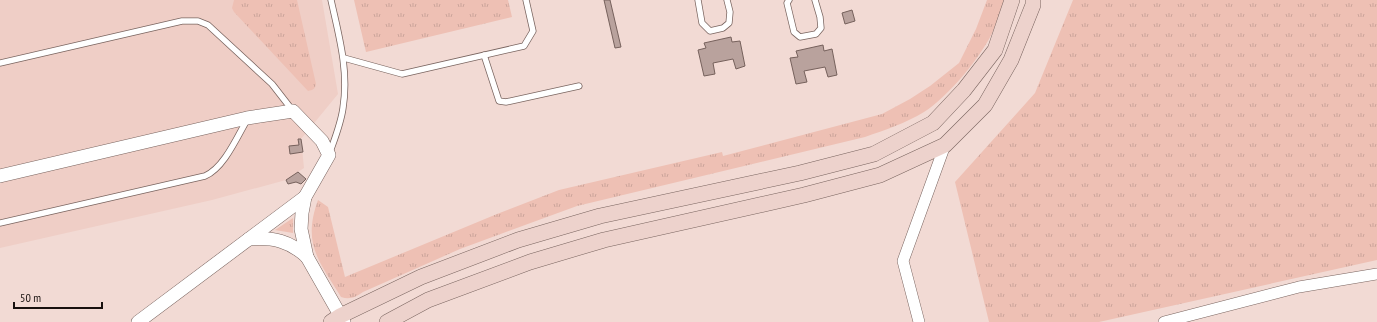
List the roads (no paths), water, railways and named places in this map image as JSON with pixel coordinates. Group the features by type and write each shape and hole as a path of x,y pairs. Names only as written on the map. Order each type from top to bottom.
{"main road":[{"path":"339,320 421,277 518,240 600,216 800,173 874,154 933,123 964,90 995,50 1012,0"},
{"path":"387,322 428,300 530,262 604,240 804,195 880,175 945,145 984,105 1011,60 1033,5 1033,0"}],"street":[{"path":"0,176 248,118 293,111 322,141 329,154 305,198 301,229 307,257 339,320"},
{"path":"919,322 903,261 945,145"},
{"path":"138,322 305,198"},
{"path":"249,239 259,238 279,241 298,249 307,257"},
{"path":"1164,322 1299,287 1377,274"}],"lane":[{"path":"329,154 340,124 345,80 344,58 331,0"},
{"path":"344,58 402,74 524,46 533,31 526,0"},
{"path":"698,0 702,23 710,30 723,28 729,23 730,12 727,0"},
{"path":"789,0 787,3 794,32 800,37 816,34 821,28 820,17 815,0"},
{"path":"0,63 182,21 193,20 208,25 223,38 272,84 293,111"},
{"path":"484,55 499,100 506,102 579,86"},
{"path":"0,223 210,174 217,168 248,118"}]}
